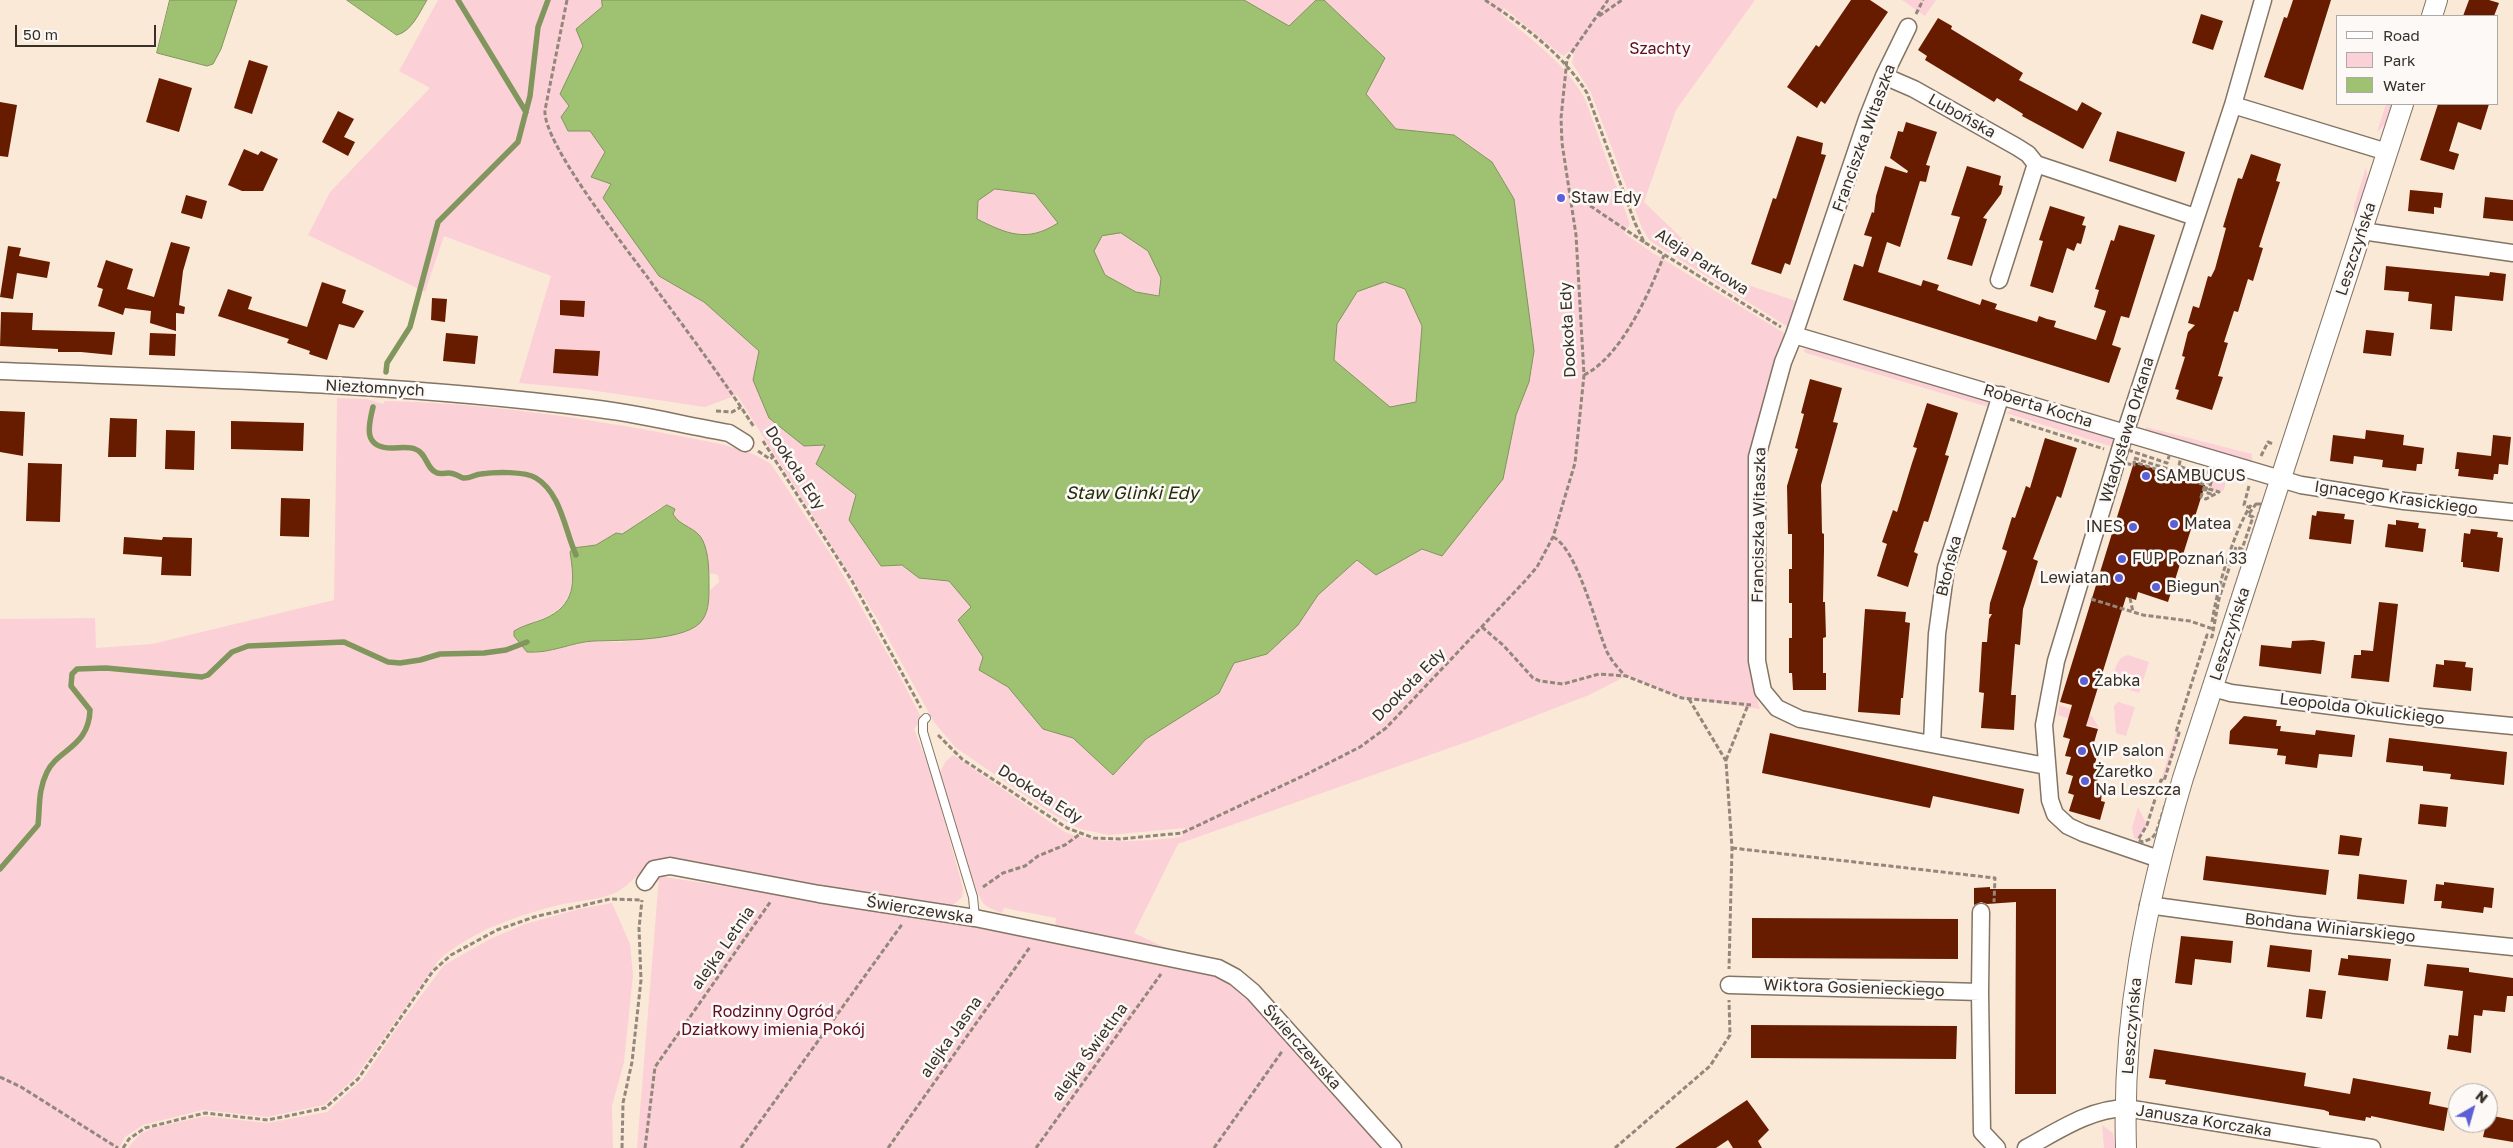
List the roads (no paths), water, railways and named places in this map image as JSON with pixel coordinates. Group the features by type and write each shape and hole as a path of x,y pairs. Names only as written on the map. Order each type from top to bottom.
{"street":[{"name":"Władysława Orkana","path":"2159,859 2083,833 2068,826 2055,814 2050,800 2046,766 2044,725 2047,698 2076,594 2125,433 2233,105 2264,0"},
{"path":"2432,15 2437,0"},
{"name":"Franciszka Witaszka","path":"1908,28 1884,76 1783,362 1762,432 1757,462 1757,661 1763,691 1777,708 1800,719 2046,766"},
{"name":"Lubońska","path":"1884,76 1914,90 2017,147 2028,154 2036,164 2195,217"},
{"path":"2233,105 2387,152"},
{"name":"Leszczyńska","path":"2126,1148 2126,1108 2132,1007 2148,905 2159,859 2403,105"},
{"path":"1999,280 2036,164"},
{"path":"2362,232 2513,253"},
{"name":"Roberta Kocha","path":"1794,335 2281,479"},
{"name":"Niezłomnych","path":"0,371 442,392 594,408 752,439"},
{"name":"Błońska","path":"1932,743 1937,634 1944,576 2001,395"},
{"name":"Ignacego Krasickiego","path":"2281,479 2301,485 2404,501 2513,512"},
{"name":"Leopolda Okulickiego","path":"2213,688 2232,693 2399,715 2513,726"},
{"name":"Świerczewska","path":"645,882 654,869 670,866 819,894 975,918 1191,961 1227,972 1253,992 1393,1148"},
{"name":"Bohdana Winiarskiego","path":"2148,905 2295,925 2513,947"},
{"path":"1981,912 1982,1132 1997,1148"},
{"name":"Wiktora Gosienieckiego","path":"1728,985 1980,992"},
{"path":"2026,1148 2090,1115 2110,1109 2126,1108"},
{"name":"Janusza Korczaka","path":"2126,1108 2372,1148"}],"lane":[{"path":"926,718 923,721 923,732 973,897 975,918"}],"water":[{"path":"170,0 237,0 221,49 213,64 207,66 157,53"},
{"path":"347,0 427,0 411,26 397,35"},
{"name":"Staw Glinki Edy","path":"602,0 1244,0 1289,26 1316,0 1324,0 1385,58 1366,94 1396,129 1454,135 1492,162 1514,199 1534,351 1529,382 1516,415 1503,479 1442,556 1422,549 1376,575 1357,560 1318,595 1298,625 1267,654 1234,663 1219,693 1146,739 1113,775 1073,738 1043,729 1008,687 979,670 983,657 958,620 971,607 949,581 919,578 902,565 881,566 849,520 856,495 816,464 825,445 804,446 769,418 753,380 759,351 704,302 659,276 603,198 611,184 591,177 605,152 590,131 568,131 561,117 569,106 560,94 583,46 576,29 602,7","holes":["995,189 1035,194 1058,223 1036,233 1017,234 998,229 977,219 978,201","1121,233 1148,251 1161,278 1159,296 1136,292 1105,275 1094,251 1102,236","1385,282 1405,289 1422,326 1416,402 1390,407 1334,360 1337,324 1357,292"]},
{"path":"667,505 675,509 673,514 676,518 697,533 705,546 709,575 708,608 703,619 696,627 669,636 636,640 594,641 544,651 527,652 514,636 514,631 555,613 568,600 573,573 570,552 573,548 596,545 616,533 622,534"}],"waterway":[{"path":"458,0 526,112"},
{"path":"386,372 387,363 410,327 438,222 518,142 530,96 538,27 548,0"},
{"path":"373,407 369,429 372,440 383,447 406,447 419,451 433,471 437,473 451,473 463,478 494,473 525,474 536,478 551,493 557,503 576,555"},
{"path":"0,869 38,825 41,792 47,772 52,764 79,740 88,722 90,710 71,686 72,674 77,669 106,668 202,677 208,675 232,652 248,646 344,642 388,662 400,663 440,654 484,653 506,650 527,642"}],"place":[{"name":"Staw Edy","path":"1561,198"},
{"name":"SAMBUCUS","path":"2146,476"},
{"name":"Matea","path":"2174,524"},
{"name":"INES","path":"2133,527"},
{"name":"FUP Poznań 33","path":"2122,559"},
{"name":"Lewiatan","path":"2119,578"},
{"name":"Biegun","path":"2156,587"},
{"name":"Żabka","path":"2084,681"},
{"name":"VIP salon","path":"2082,751"},
{"name":"Żarełko Na Leszcza","path":"2085,781"}],"park label":[{"name":"Szachty","path":"1660,49"},
{"name":"Rodzinny Ogród Działkowy imienia Pokój","path":"773,1021"}]}
